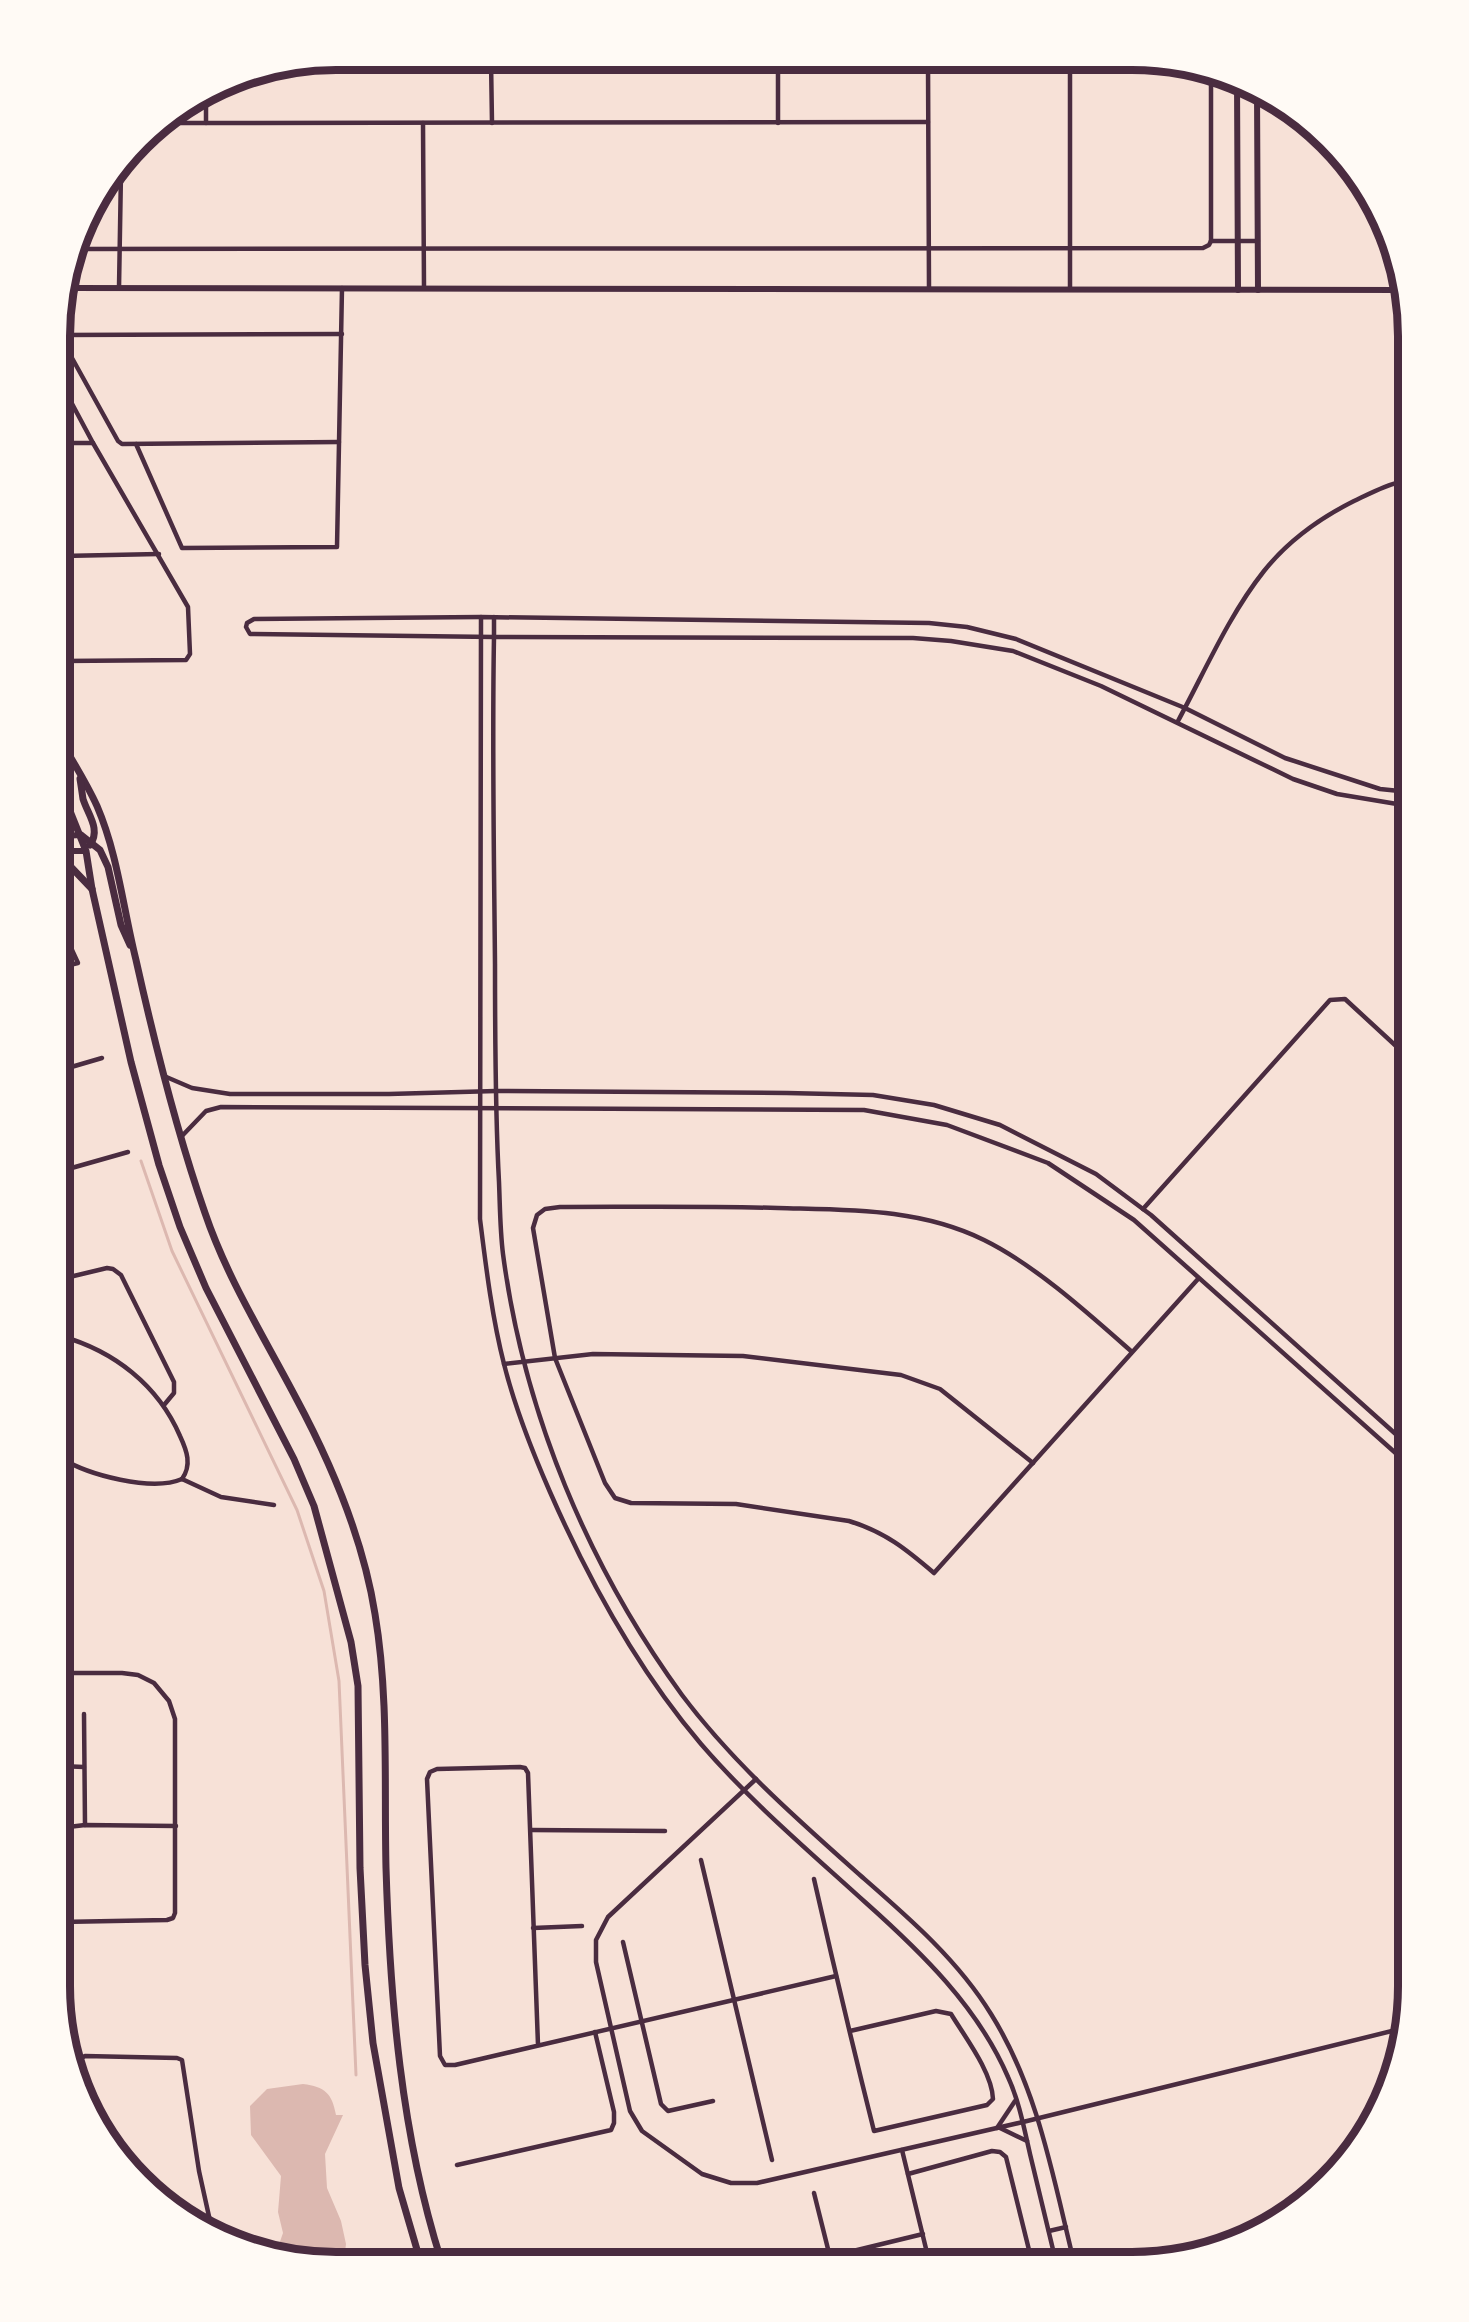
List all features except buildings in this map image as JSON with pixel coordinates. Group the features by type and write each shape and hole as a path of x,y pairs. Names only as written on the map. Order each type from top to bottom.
{"main road":[{"path":"70,757 97,806 113,852 134,954 164,1076 206,1217 231,1277 321,1446 347,1508 370,1590 375,1611 384,1684 389,1945 396,2033 420,2184 439,2252"},
{"path":"80,774 84,800 95,828 94,839 86,851"},
{"path":"70,808 86,851 92,889 134,1073 159,1165 180,1227 206,1288 294,1460 314,1506 351,1642 358,1686 360,1868 365,1965 373,2043 399,2188 418,2252"},
{"path":"81,835 100,850 108,867 121,926 134,954"},
{"path":"70,866 92,889"}],"street":[{"path":"491,70 492,123"},
{"path":"778,70 778,123"},
{"path":"928,70 928,289"},
{"path":"1070,70 1070,289"},
{"path":"86,249 1203,248 1211,241 1211,83"},
{"path":"1237,92 1238,290"},
{"path":"1257,102 1258,290"},
{"path":"206,104 206,123"},
{"path":"177,123 928,122"},
{"path":"423,123 424,288"},
{"path":"119,288 121,180"},
{"path":"1211,241 1258,241"},
{"path":"75,288 1394,290"},
{"path":"136,444 182,548 337,547 342,288"},
{"path":"70,335 342,334"},
{"path":"70,354 118,441 122,444 339,442"},
{"path":"70,400 188,607 189,657 182,660 70,661"},
{"path":"70,443 93,443"},
{"path":"1178,721 1242,603 1265,570 1300,536 1332,512 1369,494 1398,484"},
{"path":"70,556 159,554"},
{"path":"481,617 480,1219 489,1286 504,1364 518,1412 574,1546 604,1602 649,1675 699,1742 742,1791 938,1971 967,2007 992,2046 1009,2077 1023,2122 1053,2252"},
{"path":"494,617 495,1108 503,1252 523,1362 552,1453 580,1521 623,1606 695,1711 743,1767 803,1825 910,1920 950,1961 988,2008 1024,2076 1038,2117 1072,2252"},
{"path":"1398,791 1380,789 1285,758 1185,708 1016,639 967,627 929,623 494,617 254,619 247,623 246,627 250,634 913,638 951,641 1013,651 1101,686 1314,787 1357,798 1398,804"},
{"path":"70,836 81,835"},
{"path":"70,851 86,851"},
{"path":"70,942 78,963 70,965"},
{"path":"1143,1209 1330,1000 1345,999 1398,1048"},
{"path":"70,1067 102,1058"},
{"path":"164,1076 192,1088 230,1094 496,1091 873,1095 924,1103 1000,1125 1096,1174 1143,1209 1217,1272 1398,1436"},
{"path":"181,1137 206,1111 221,1107 864,1110 946,1125 1048,1163 1134,1220 1398,1455"},
{"path":"70,1168 128,1152"},
{"path":"1132,1352 1098,1322 1011,1255 966,1232 927,1219 878,1210 552,1207 541,1211 534,1221 533,1228 555,1358 605,1482 615,1498 631,1503 735,1504 849,1521 891,1538 934,1573 1198,1279"},
{"path":"70,1277 107,1268 121,1275 174,1382 174,1394 164,1405"},
{"path":"70,1339 83,1343 122,1364 140,1378 164,1405 172,1418 188,1458 188,1468 182,1479"},
{"path":"504,1364 593,1354 742,1356 901,1375 940,1389 1033,1463"},
{"path":"70,1462 93,1472 129,1481 166,1484 182,1479 221,1497 274,1505"},
{"path":"70,1673 138,1675 154,1683 163,1692 174,1714 176,1826 175,1913 173,1918 70,1922"},
{"path":"84,1714 85,1825"},
{"path":"70,1766 84,1767"},
{"path":"538,2045 528,1773 525,1768 437,1769 430,1772 427,1779 440,2056 445,2065 455,2065 837,1976"},
{"path":"756,1779 608,1917 596,1940 596,1962 630,2111 642,2132 702,2174 731,2183 757,2183 998,2128 1394,2030"},
{"path":"70,1827 176,1826"},
{"path":"531,1830 665,1831"},
{"path":"701,1860 771,2160"},
{"path":"813,1879 874,2132 987,2105 993,2099 993,2091 975,2053 951,2014 936,2011 850,2031"},
{"path":"533,1928 582,1926"},
{"path":"623,1942 661,2104 668,2111 713,2101"},
{"path":"457,2165 611,2130 615,2112 595,2032"},
{"path":"81,2058 177,2058 182,2060 199,2171 210,2219"},
{"path":"998,2128 1016,2100"},
{"path":"998,2128 1028,2141"},
{"path":"902,2150 927,2252"},
{"path":"908,2174 992,2151 1000,2152 1006,2157 1030,2252"},
{"path":"814,2193 829,2252"},
{"path":"1048,2231 1066,2227"},
{"path":"850,2252 922,2234"}],"shaded area":[{"path":"303,2084 317,2087 330,2096 336,2115 343,2115 325,2154 327,2188 341,2221 346,2244 345,2252 319,2251 279,2245 283,2233 278,2212 281,2176 251,2135 250,2106 267,2089"}],"waterway":[{"path":"141,1161 172,1251 297,1510 324,1591 339,1681 356,2075"}]}
